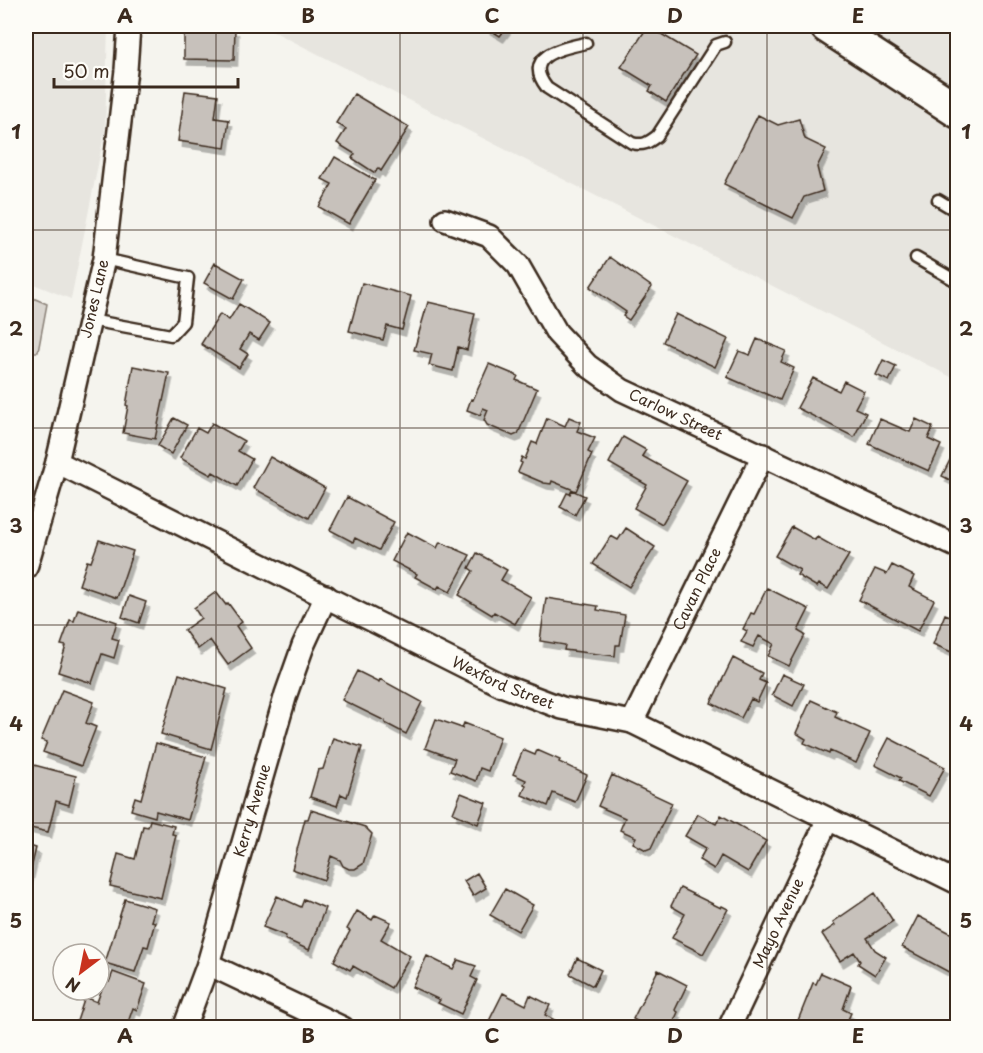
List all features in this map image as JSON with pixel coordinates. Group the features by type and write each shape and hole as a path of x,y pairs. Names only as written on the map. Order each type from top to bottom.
{"main road":[{"path":"827,26 957,111"}],"street":[{"name":"Jones Lane","path":"26,568 57,462 104,259 129,26"},
{"name":"Carlow Street","path":"445,220 489,236 518,265 557,333 587,365 622,390 957,547"},
{"name":"Cavan Place","path":"632,722 763,455"},
{"name":"Wexford Street","path":"57,462 501,685 562,708 632,722 957,883"},
{"name":"Kerry Avenue","path":"184,1028 208,963 286,694 303,646 326,596"},
{"name":"Mayo Avenue","path":"729,1028 828,819"},
{"path":"208,963 343,1028"}],"lane":[{"path":"586,43 552,51 540,63 540,79 547,88 632,142 644,145 657,136 716,45 725,42"},
{"path":"938,200 957,212"},
{"path":"916,258 957,282"},
{"path":"90,320 171,335 183,322 188,278 104,259"}],"shaded area":[{"path":"26,26 108,26 105,130 71,299 26,281"},
{"path":"263,26 957,26 957,380"},
{"path":"26,295 47,304 38,352 26,352"}],"building":[{"path":"184,26 220,26 220,29 235,29 234,60 184,59"},
{"path":"484,26 508,26 500,36"},
{"path":"648,26 696,55 666,102 649,91 652,86 621,67"},
{"path":"185,91 218,95 215,118 229,120 225,148 178,141"},
{"path":"354,94 409,127 381,171 378,168 375,173 352,158 355,154 337,143 346,129 336,123"},
{"path":"758,115 778,125 799,119 805,139 826,149 817,167 823,191 804,197 793,218 724,184"},
{"path":"335,157 375,180 349,224 319,207 332,184 322,179"},
{"path":"610,257 652,287 629,320 623,316 626,312 590,287"},
{"path":"215,263 244,279 233,299 204,283"},
{"path":"362,283 411,296 402,330 387,326 383,340 349,331"},
{"path":"428,302 475,313 467,350 458,347 453,371 429,365 432,354 414,350"},
{"path":"239,304 270,323 259,340 249,334 240,349 248,354 239,368 201,344 220,314 229,320"},
{"path":"676,314 728,339 715,367 663,342"},
{"path":"757,339 786,351 781,362 794,368 780,400 727,377 739,351 750,355"},
{"path":"883,360 896,366 889,381 876,375"},
{"path":"489,364 518,376 516,380 537,389 518,434 513,436 487,425 484,420 488,410 483,408 480,415 467,410"},
{"path":"133,366 169,373 155,439 123,433"},
{"path":"813,378 839,391 844,381 864,391 855,408 866,413 854,437 797,408"},
{"path":"569,417 581,422 577,431 595,438 588,452 592,454 576,491 552,481 551,484 544,483 518,472 522,457 525,459 532,442 537,444 547,418 565,426"},
{"path":"174,418 187,425 171,454 158,446"},
{"path":"880,419 910,432 916,419 933,427 928,439 941,445 929,471 869,444"},
{"path":"212,423 244,441 238,451 252,459 237,486 213,472 211,475 180,458 197,428 206,433"},
{"path":"623,437 646,450 642,456 687,481 662,524 634,508 647,485 609,463"},
{"path":"958,444 958,484 942,476"},
{"path":"270,457 325,488 309,518 253,488"},
{"path":"572,490 585,496 575,515 560,507 567,493 570,494"},
{"path":"347,497 394,522 379,550 355,538 353,542 330,530"},
{"path":"792,527 815,540 817,537 849,555 828,589 819,584 817,587 797,575 800,570 775,556"},
{"path":"626,528 655,547 629,587 593,564 611,536 618,540"},
{"path":"407,532 437,548 440,542 470,555 450,592 439,586 437,589 415,577 417,574 392,561"},
{"path":"99,540 133,551 117,598 79,585 87,561 91,562"},
{"path":"477,553 507,570 501,580 531,597 515,624 494,612 492,615 459,595 473,571 469,568"},
{"path":"892,565 914,576 909,587 934,600 918,631 859,600 875,569 887,574"},
{"path":"767,588 809,609 798,631 805,635 789,666 768,656 774,644 759,636 753,647 741,642 747,631 743,629 751,613 754,614"},
{"path":"216,592 226,605 228,603 242,622 236,626 251,648 228,665 210,640 198,649 184,630 201,618 194,608"},
{"path":"129,596 146,602 139,623 122,617"},
{"path":"546,598 598,606 597,610 625,615 620,645 616,645 615,656 564,650 565,645 540,641"},
{"path":"78,609 117,622 112,638 119,640 114,658 102,654 92,683 58,672 66,646 61,645 70,620 74,621"},
{"path":"945,614 958,619 958,668 952,665 956,654 933,644"},
{"path":"733,658 762,673 759,680 766,683 757,702 751,699 741,718 711,703"},
{"path":"357,671 379,682 380,679 422,702 406,734 342,700"},
{"path":"179,674 227,689 211,749 161,734"},
{"path":"782,674 804,684 793,706 772,695"},
{"path":"62,690 94,702 86,723 96,727 81,766 43,752 47,742 41,740"},
{"path":"811,700 837,712 835,717 870,733 856,763 830,751 829,754 804,743 806,739 796,733"},
{"path":"436,719 462,728 464,723 500,737 488,771 480,768 476,781 450,771 455,759 425,748"},
{"path":"333,738 362,747 347,797 341,794 337,806 310,797 318,770 323,769"},
{"path":"889,738 945,767 929,796 899,781 901,778 875,765"},
{"path":"156,743 206,757 188,820 156,811 155,817 131,810 135,797 141,799"},
{"path":"523,750 535,755 537,750 587,775 575,802 553,793 548,806 522,795 526,780 513,774"},
{"path":"34,765 76,776 69,805 56,801 48,832 26,827 26,797"},
{"path":"612,775 672,803 651,848 646,850 633,843 636,837 620,830 625,818 598,806"},
{"path":"461,793 486,803 478,824 453,813"},
{"path":"311,810 365,827 372,834 363,864 355,869 349,869 343,866 340,860 331,856 324,880 292,869 305,819 308,819"},
{"path":"698,814 716,824 721,815 766,841 748,872 721,856 714,869 699,860 706,848 685,836"},
{"path":"150,820 174,826 172,834 176,835 161,898 110,886 118,854 135,859 143,826 148,827"},
{"path":"26,845 36,848 26,890"},
{"path":"477,873 486,888 473,896 464,881"},
{"path":"680,888 721,908 722,906 728,909 703,954 672,938 685,914 671,906"},
{"path":"505,889 533,905 518,931 490,915"},
{"path":"875,893 893,921 867,938 875,950 886,957 875,975 858,964 860,961 854,952 840,961 822,934 835,925 833,922"},
{"path":"277,896 301,907 304,899 325,908 309,950 285,939 286,936 263,927"},
{"path":"125,899 155,908 151,921 155,922 148,947 144,946 135,972 111,965 111,944"},
{"path":"357,911 372,920 375,915 391,922 381,939 410,956 391,988 353,966 350,970 334,961 350,931 347,929"},
{"path":"918,916 958,937 958,977 902,947"},
{"path":"427,956 453,969 458,960 476,966 471,977 477,980 461,1014 438,1003 440,1000 412,987"},
{"path":"577,958 601,970 593,986 570,974"},
{"path":"658,970 687,985 675,1010 678,1012 671,1028 649,1028 633,1019"},
{"path":"113,972 146,984 137,1010 133,1008 126,1028 85,1028 76,1024 83,1002 111,1002"},
{"path":"821,973 851,986 843,1009 851,1013 844,1028 833,1024 831,1028 795,1028 813,983 816,984"},
{"path":"503,993 526,1005 530,995 550,1005 545,1015 564,1025 562,1028 497,1028 488,1023"}]}
